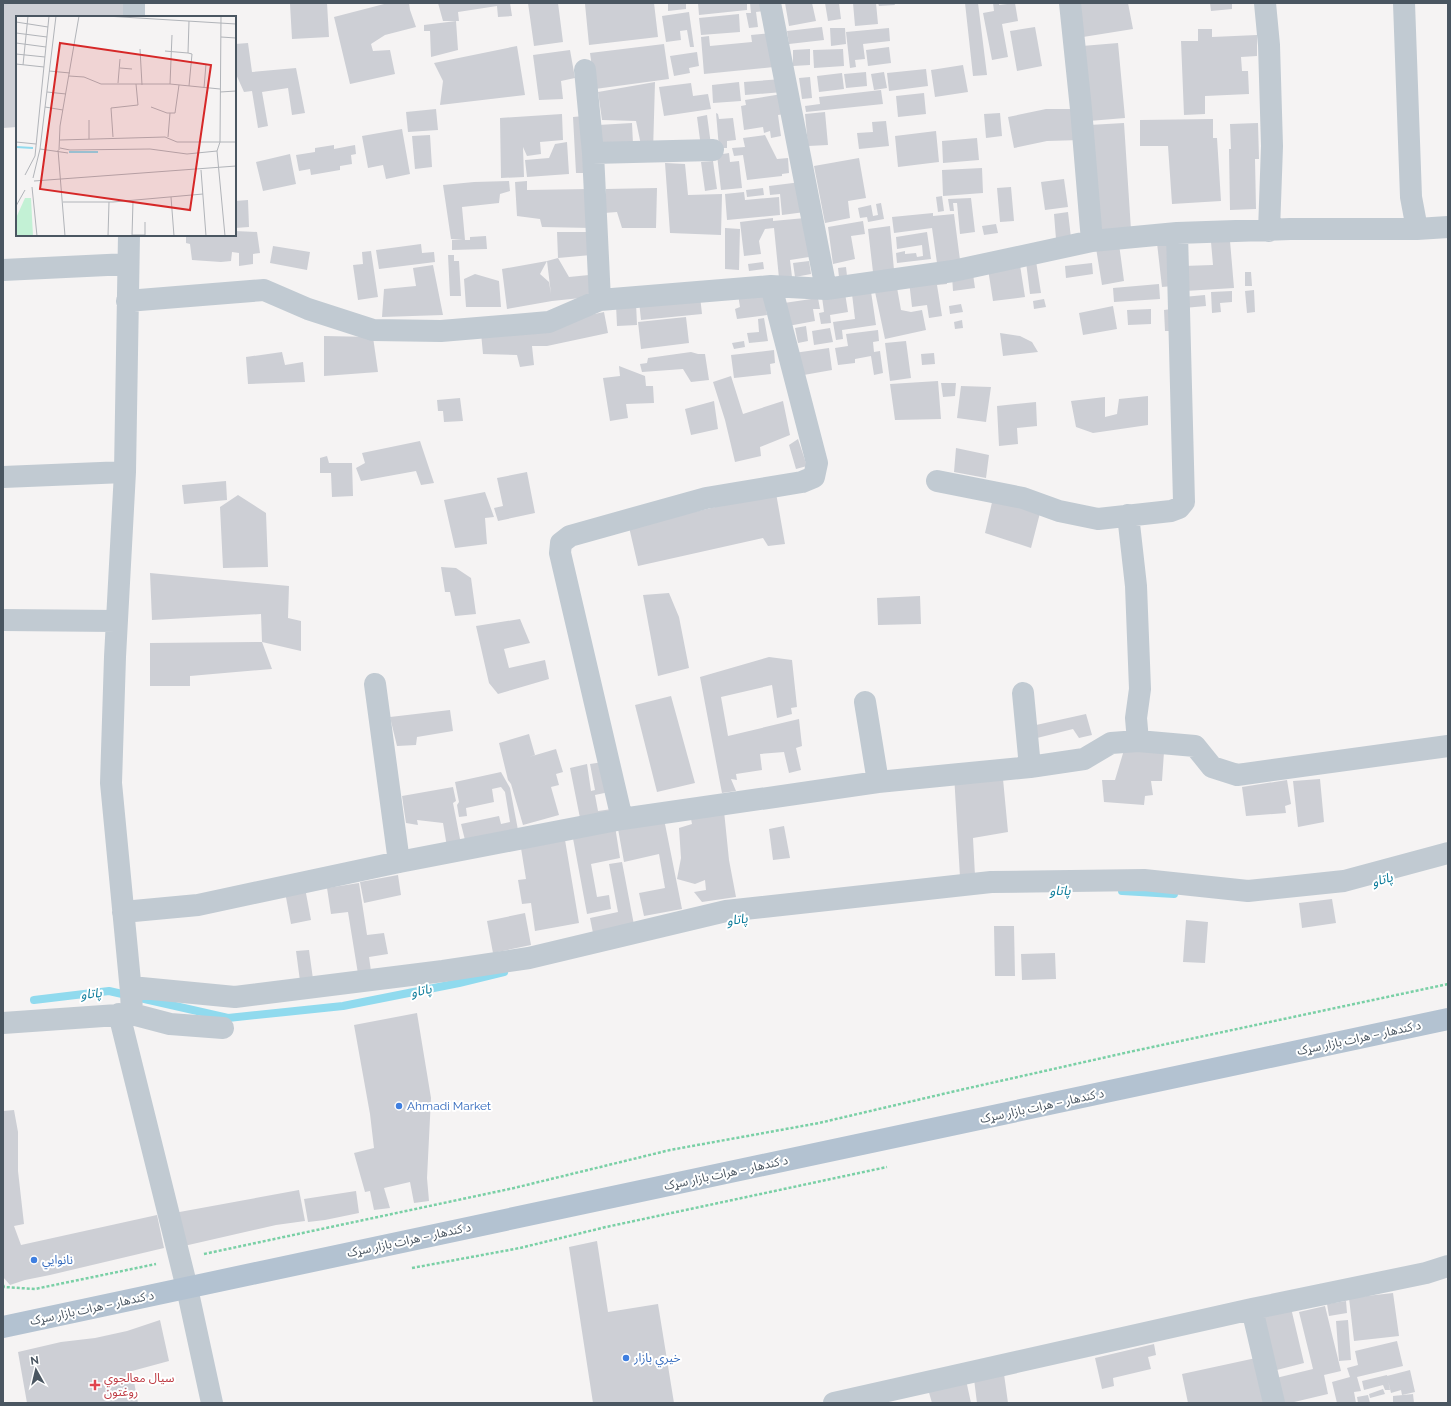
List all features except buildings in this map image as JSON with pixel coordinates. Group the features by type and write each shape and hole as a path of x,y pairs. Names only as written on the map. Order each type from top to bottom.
{"main road":[{"name":"د کندهار – هرات بازار سړک","path":"3,1327 1448,1020"}],"street":[{"path":"134,3 134,16"},
{"path":"770,3 826,289"},
{"path":"1070,3 1092,241"},
{"path":"1265,3 1269,45 1272,146 1269,231"},
{"path":"1404,3 1411,197 1417,229"},
{"path":"585,70 593,153 600,300"},
{"path":"593,153 713,150"},
{"path":"127,301 264,290 308,309 373,330 441,331 549,322 600,300 771,286 826,289 953,271 1092,241 1177,233 1269,231 1290,229 1417,229 1448,227"},
{"path":"936,481 1023,498 1059,511 1098,519 1171,511 1179,508 1184,502 1177,233"},
{"path":"129,236 125,472 117,621 111,783 123,912 129,1003 212,1403"},
{"path":"3,270 128,264"},
{"path":"622,819 560,553 561,543 570,536 706,498 802,482 814,477 817,463 771,286"},
{"path":"3,477 125,472"},
{"path":"1128,515 1136,586 1140,689 1136,718 1138,741"},
{"path":"3,620 117,621"},
{"path":"375,684 399,862"},
{"path":"1023,693 1030,767"},
{"path":"865,702 878,782"},
{"path":"123,912 198,905 399,862 622,819 878,782 1030,767 1084,758 1111,743 1138,741 1195,746 1212,767 1236,775 1448,746"},
{"path":"3,1023 129,1003 235,997 443,971 529,958 726,911 991,882 1144,880 1248,891 1344,881 1448,853"},
{"path":"129,1003 170,1024 223,1028"},
{"path":"834,1403 899,1396 1252,1309 1426,1273 1448,1266"},
{"path":"1252,1309 1274,1403"}],"path":[{"path":"202,1254 514,1188 670,1150 819,1123 1129,1052 1448,984"},
{"path":"3,1285 4,1287 35,1289 158,1264"}],"waterway":[{"name":"پاتاو","path":"1122,891 1174,894"},
{"name":"پاتاو","path":"34,1000 109,991 228,1018 343,1006 459,983 504,972"}],"place":[{"name":"Ahmadi Market","path":"399,1106"},
{"name":"نانوايي","path":"34,1260"},
{"name":"خیري بازار","path":"626,1358"},
{"name":"سيال معالجوي روغتون","path":"95,1385"}]}
